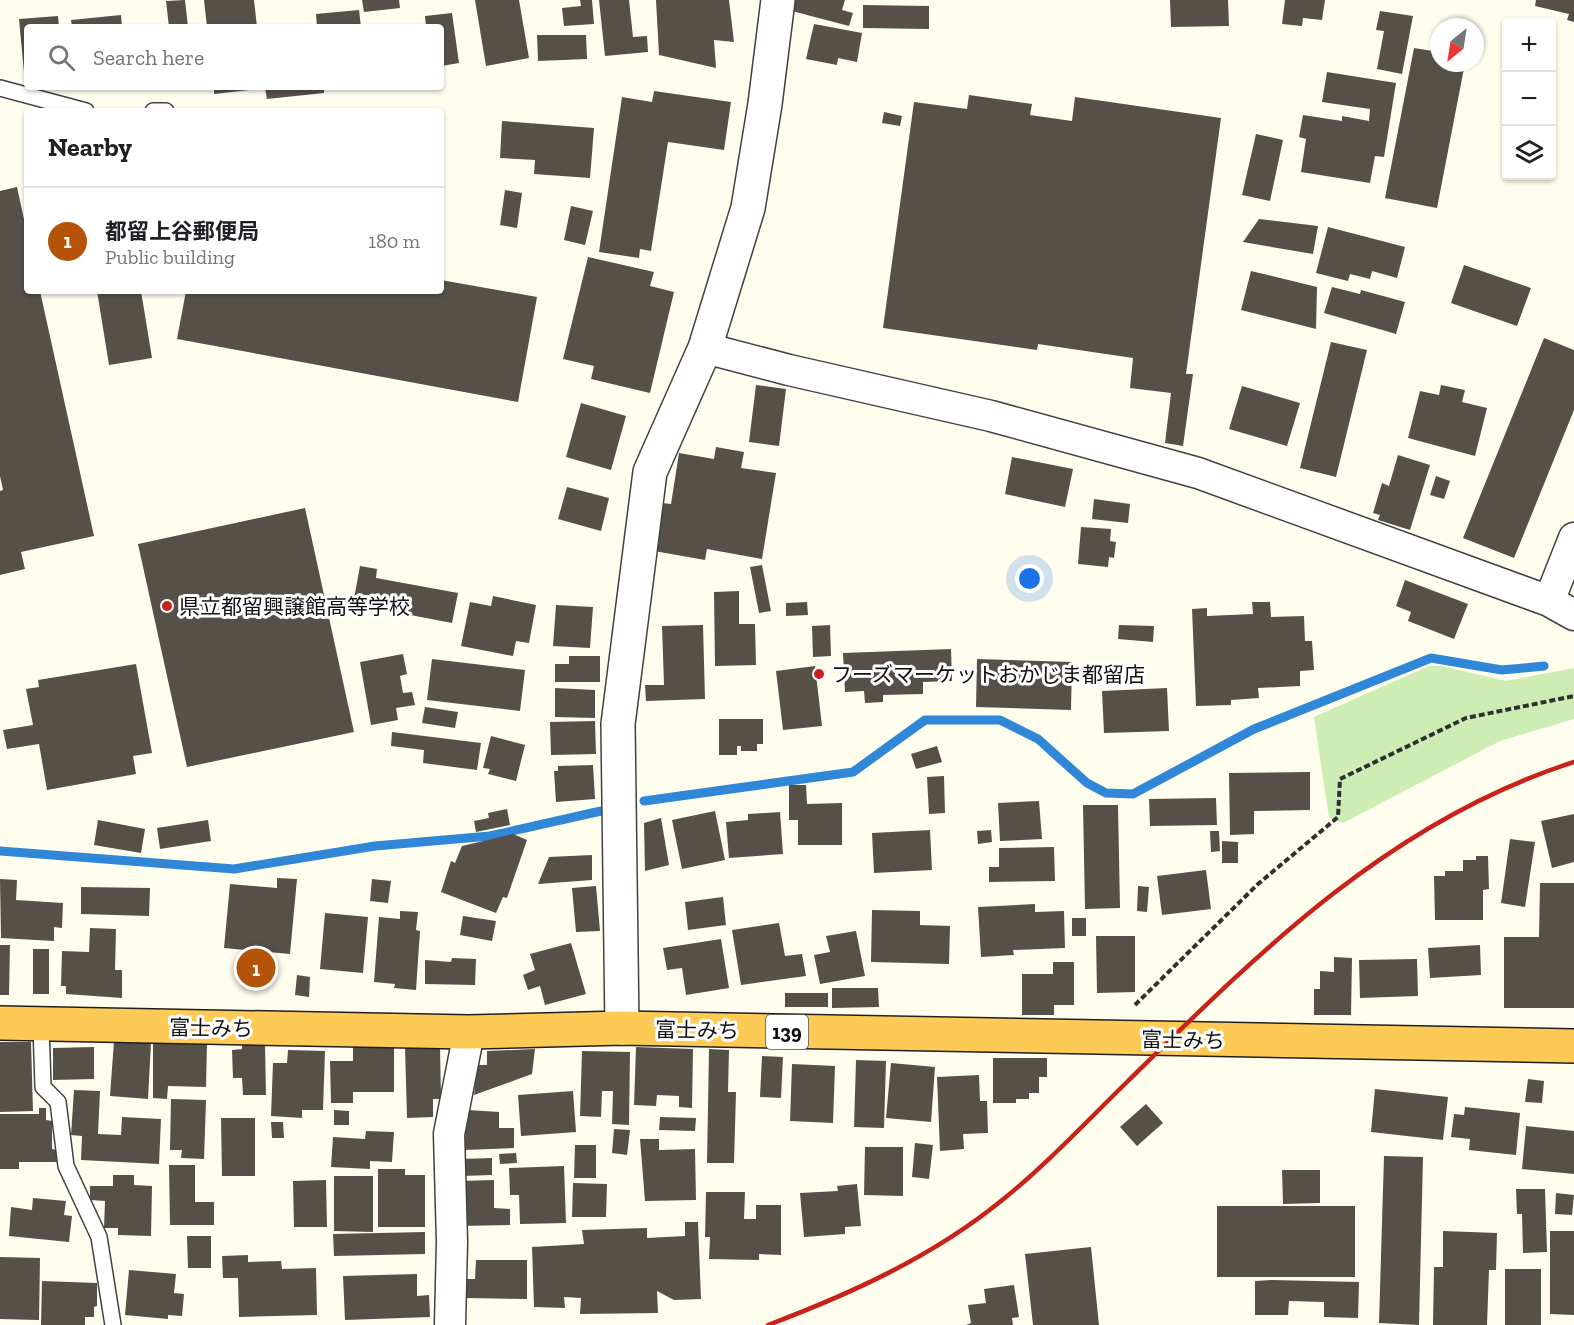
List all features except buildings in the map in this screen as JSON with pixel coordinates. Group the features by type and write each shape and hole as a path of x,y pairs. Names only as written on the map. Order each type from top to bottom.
{"highway":[{"name":"富士みち","path":"0,1023 470,1032 622,1028 1574,1046"}],"street":[{"path":"622,1028 618,724 650,472 705,348 748,208 765,104 778,0"},
{"path":"705,348 789,370 991,416 1198,473 1562,608 1574,538"},
{"path":"450,1325 452,1242 449,1134 470,1032"}],"lane":[{"path":"0,88 75,108"},
{"path":"41,1024 43,1087 58,1102 66,1166 99,1237 113,1325"}],"path":[{"path":"1103,1038 1183,955 1223,921 1258,884 1338,817 1340,779 1466,718 1574,696"}],"green space":[{"path":"1429,666 1442,666 1506,681 1574,668 1574,719 1500,741 1343,823 1329,818 1314,717"}],"waterway":[{"path":"644,801 853,772 925,720 1000,720 1038,739 1087,783 1106,793 1133,794 1254,729 1431,658 1502,670 1544,666"},
{"path":"0,851 234,869 375,846 490,836 601,811"}],"railway":[{"path":"768,1325 860,1287 919,1257 975,1221 1034,1173 1228,984 1333,894 1388,854 1446,818 1508,787 1574,762"}],"place":[{"name":"県立都留興譲館高等学校","path":"167,606"},
{"name":"フーズマーケットおかじま都留店","path":"819,674"},
{"name":"都留上谷郵便局","path":"256,968"}]}
